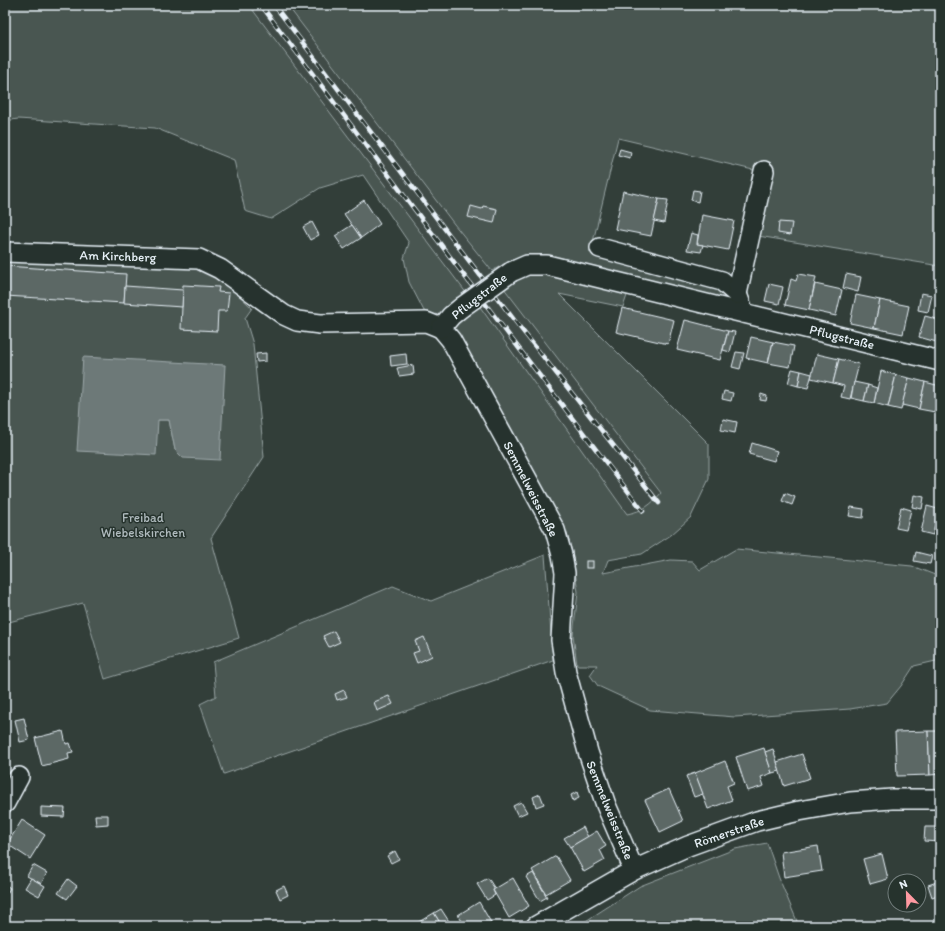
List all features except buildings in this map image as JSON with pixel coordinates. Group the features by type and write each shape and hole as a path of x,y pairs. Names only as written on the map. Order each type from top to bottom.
{"street":[{"path":"737,294 764,171"},
{"path":"600,248 722,281 737,294 744,313"},
{"name":"Am Kirchberg","path":"5,252 199,259 228,274"},
{"name":"Pflugstraße","path":"228,274 284,315 298,321 320,324 426,322 441,328 451,316 462,307 510,272 527,265 547,266 635,286 940,361"},
{"name":"Semmelweisstraße","path":"441,328 451,340 555,530 562,555 564,573 561,640 566,672 597,779 606,805 634,870"},
{"path":"5,803 19,777"},
{"name":"Römerstraße","path":"536,926 634,870 688,846 757,821 799,811 850,802 940,799"}],"shaded area":[{"path":"249,5 287,5 454,224 492,271 661,494 649,506 627,514 478,305 467,294"},
{"path":"83,357 225,365 220,460 183,458 175,450 169,420 158,420 156,455 77,451"}],"green space":[{"path":"5,5 249,5 467,294 442,317 424,311 409,282 404,258 409,243 363,175 320,188 271,219 245,211 234,160 155,128 18,119 5,121"},
{"path":"287,5 940,5 940,266 758,236 770,174 618,138 591,250 725,288 731,300 549,260 533,258 511,260 492,271 454,224"},
{"name":"Freibad Wiebelskirchen","path":"5,256 197,264 219,276 252,308 245,318 253,344 264,457 211,538 239,638 105,679 83,603 5,623","holes":["225,365 175,450 169,420 158,420"]},
{"path":"535,270 629,290 623,307 559,294 709,444 709,479 691,517 671,535 642,554 608,560 603,573 671,560 692,561 700,570 736,549 912,566 940,577 940,660 914,666 901,686 887,703 850,709 735,717 650,710 598,686 590,675 597,665 577,665 573,635 578,592 572,551 565,529 452,326 478,304 627,514 646,507 661,493 503,287"},
{"path":"545,555 553,660 224,774 200,704 216,696 213,662 393,586 431,601"},
{"path":"767,843 779,878 799,926 578,926 640,886 735,849"}],"railway":[{"path":"261,5 643,511"},
{"path":"274,5 518,325 659,503"}]}
